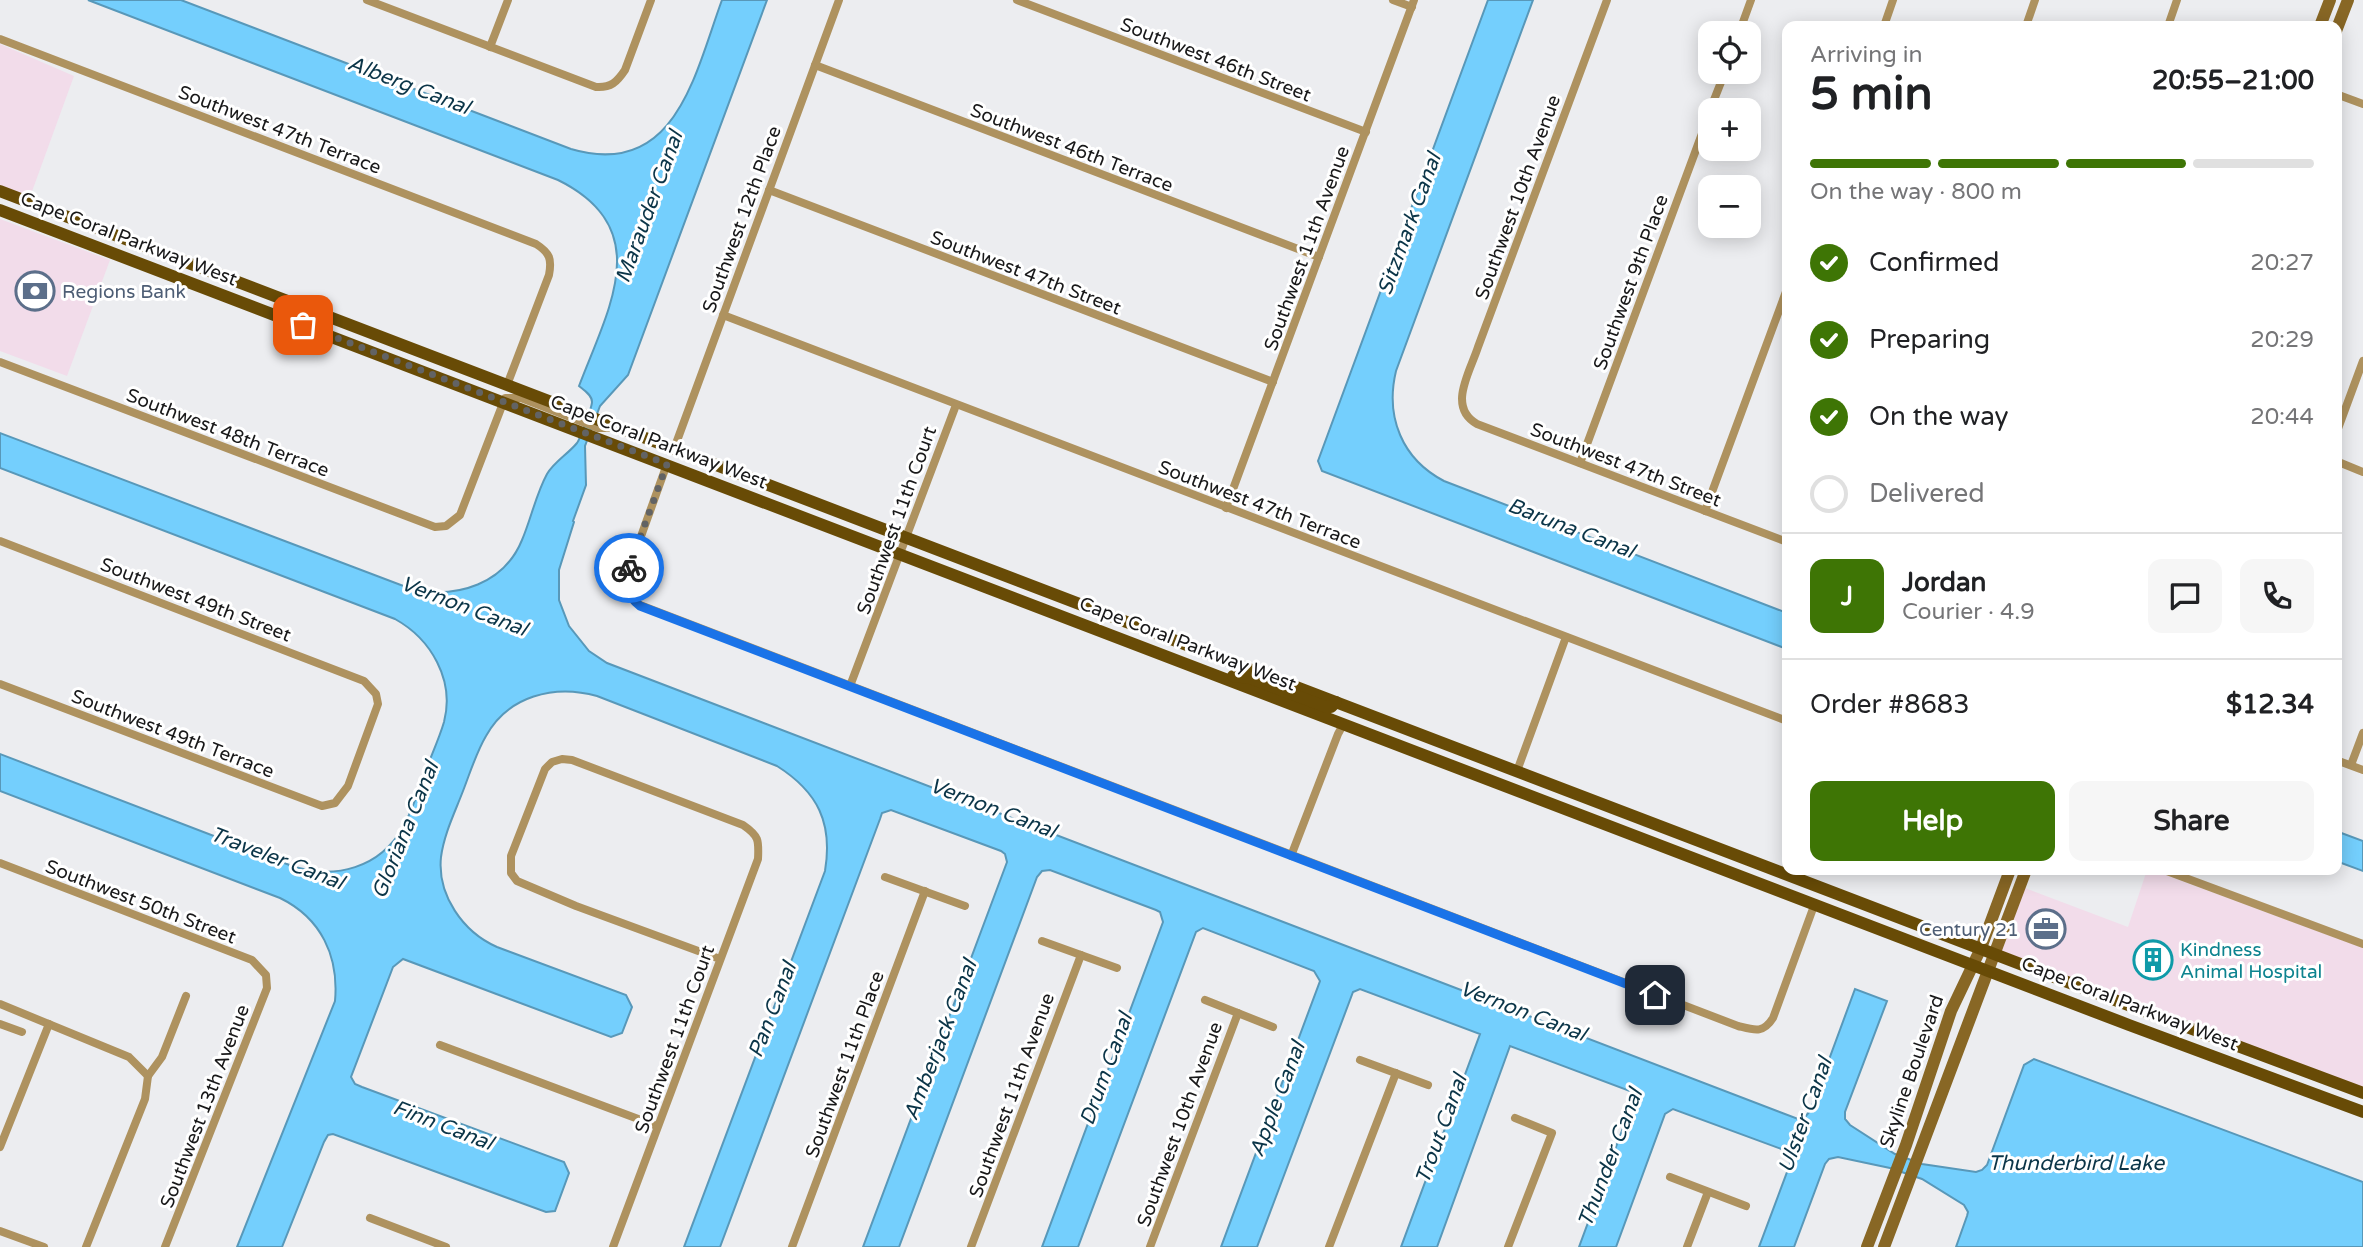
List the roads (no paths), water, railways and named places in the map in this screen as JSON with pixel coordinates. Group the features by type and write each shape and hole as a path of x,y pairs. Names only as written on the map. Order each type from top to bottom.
{"main road":[{"name":"Cape Coral Parkway West","path":"0,191 1782,872"},
{"name":"Cape Coral Parkway West","path":"0,210 2363,1112"},
{"path":"58,231 66,227 74,228 145,256 174,258"},
{"path":"278,316 312,319 383,347 388,346 391,341"},
{"path":"1219,675 1250,678 1326,707 1331,707 1336,702"},
{"path":"1344,723 1366,722 1448,753 1470,753"},
{"name":"Cape Coral Parkway West","path":"1789,875 2363,1093"}],"street":[{"path":"367,0 596,87 607,88 619,80 625,70 651,0"},
{"path":"490,47 508,0"},
{"name":"Southwest 12th Place","path":"674,449 839,0"},
{"name":"Southwest 46th Street","path":"1017,0 1366,132"},
{"path":"1393,0 1413,4"},
{"name":"Southwest 10th Avenue","path":"1461,407 1461,396 1474,359 1607,0"},
{"path":"1743,21 1751,0"},
{"path":"1886,21 1893,0"},
{"path":"2028,21 2035,0"},
{"path":"2170,21 2177,0"},
{"path":"2322,21 2329,0"},
{"path":"2340,21 2348,0"},
{"name":"Southwest 11th Avenue","path":"1226,508 1413,4"},
{"name":"Southwest 47th Terrace","path":"0,39 536,244 547,252 551,262 549,275 507,385"},
{"name":"Southwest 46th Terrace","path":"815,65 1319,257"},
{"path":"2342,96 2363,104"},
{"name":"Southwest 9th Place","path":"1580,463 1698,143"},
{"name":"Southwest 47th Street","path":"769,190 1273,382"},
{"path":"1705,511 1782,303"},
{"name":"Southwest 47th Terrace","path":"723,315 1782,719"},
{"path":"2342,418 2363,361"},
{"name":"Southwest 48th Terrace","path":"0,362 435,527 446,526 460,515 503,402"},
{"path":"503,402 508,397 522,398 598,428 615,426"},
{"name":"Southwest 11th Court","path":"850,686 956,405"},
{"name":"Southwest 47th Street","path":"1461,407 1468,419 1477,424 1782,540"},
{"path":"2342,463 2363,471"},
{"path":"667,464 625,578 631,599 640,606 1291,856 1738,1026 1758,1031 1768,1027 1773,1018 1815,903"},
{"name":"Southwest 49th Street","path":"0,541 364,681 376,694 378,704 348,786 335,803"},
{"path":"1517,771 1566,637"},
{"name":"Southwest 49th Terrace","path":"0,684 322,806 335,803"},
{"path":"1291,856 1344,723"},
{"path":"2351,765 2363,733"},
{"name":"Southwest 11th Court","path":"613,1247 758,859 759,841 752,831 743,825 572,760 552,762 545,769 511,856 511,873 517,881 720,959"},
{"path":"2342,762 2363,770"},
{"name":"Southwest 50th Street","path":"0,864 252,960 266,975"},
{"name":"Skyline Boulevard","path":"1867,1247 1903,1154 1951,1011 1973,965 2008,875"},
{"name":"Skyline Boulevard","path":"1884,1247 2023,875"},
{"path":"2177,875 2363,944"},
{"path":"885,877 965,906"},
{"name":"Southwest 11th Place","path":"792,1247 925,891"},
{"path":"1042,941 1116,968"},
{"name":"Southwest 11th Avenue","path":"971,1247 1081,955"},
{"name":"Southwest 13th Avenue","path":"166,1247 267,988 266,975"},
{"path":"86,1247 145,1099 148,1076 162,1057 186,996"},
{"name":"Southwest 10th Avenue","path":"1205,1000 1273,1027"},
{"path":"0,1004 129,1057 148,1076"},
{"name":"Southwest 10th Avenue","path":"1150,1247 1238,1013"},
{"path":"0,1024 22,1032"},
{"path":"0,1147 49,1024"},
{"path":"440,1045 657,1126"},
{"path":"1360,1060 1428,1085"},
{"path":"1329,1247 1396,1073"},
{"path":"1508,1247 1552,1133 1515,1118"},
{"path":"1670,1177 1746,1206"},
{"path":"1687,1247 1708,1192"},
{"path":"370,1219 446,1247"},
{"path":"0,1231 44,1247"}],"water":[{"path":"88,0 181,0 571,149 607,154 635,149 658,135 676,113 702,58 722,0 767,0 628,375 600,406 585,446 586,485 559,570 559,600 569,626 589,651 607,663 1798,1119 1805,1117 1810,1111 1855,989 1887,1001 1845,1112 1845,1119 1895,1154 1922,1164 1976,1172 1982,1170 1987,1165 2024,1065 2034,1059 2363,1182 2363,1247 1956,1247 1968,1212 1964,1205 1922,1179 1890,1168 1838,1157 1829,1159 1825,1164 1794,1247 1759,1247 1790,1164 1789,1154 1673,1109 1665,1114 1616,1247 1579,1247 1634,1098 1630,1091 1510,1046 1437,1247 1401,1247 1480,1034 1360,989 1353,992 1257,1247 1221,1247 1320,981 1314,971 1203,928 1196,932 1078,1247 1042,1247 1163,922 1160,912 1156,910 1050,870 1042,871 1037,877 899,1247 863,1247 1007,862 1001,851 891,810 882,813 720,1247 684,1247 825,871 827,838 824,824 812,798 777,766 597,696 565,692 534,696 519,703 495,722 486,736 442,848 443,885 463,922 485,940 497,947 626,995 632,1007 622,1033 611,1037 403,959 393,967 351,1077 355,1084 362,1087 564,1162 569,1173 555,1211 546,1212 333,1134 328,1135 324,1142 282,1247 237,1247 335,1001 334,969 324,940 306,916 280,898 0,791 0,754 292,866 324,872 340,871 369,861 382,852 407,820 444,722 447,706 443,676 429,649 408,627 395,619 0,468 0,433 414,590 447,592 463,589 492,577 504,568 522,540 547,474 581,436 592,399 579,386 611,300 616,272 616,246 607,222 589,200 558,180"},
{"name":"Sitzmark Canal","path":"1488,0 1533,0 1396,371 1393,404 1400,435 1417,461 1444,481 1782,611 1782,647 1322,471 1318,461"},
{"path":"2342,833 2363,841 2363,871 2342,863"}],"place":[{"name":"Regions Bank","path":"35,291"},
{"name":"Century 21","path":"2046,929"},
{"name":"Kindness Animal Hospital","path":"2153,960"}],"water label":[{"name":"Alberg Canal","path":"409,85"},
{"name":"Marauder Canal","path":"649,207"},
{"name":"Baruna Canal","path":"1571,528"},
{"name":"Vernon Canal","path":"464,606"},
{"name":"Vernon Canal","path":"993,808"},
{"name":"Gloriana Canal","path":"405,830"},
{"name":"Traveler Canal","path":"277,858"},
{"name":"Pan Canal","path":"772,1010"},
{"name":"Vernon Canal","path":"1523,1011"},
{"name":"Amberjack Canal","path":"940,1040"},
{"name":"Drum Canal","path":"1106,1069"},
{"name":"Apple Canal","path":"1277,1099"},
{"name":"Ulster Canal","path":"1805,1115"},
{"name":"Finn Canal","path":"443,1125"},
{"name":"Trout Canal","path":"1441,1129"},
{"name":"Thunder Canal","path":"1610,1158"},
{"name":"Thunderbird Lake","path":"2076,1163"}]}
